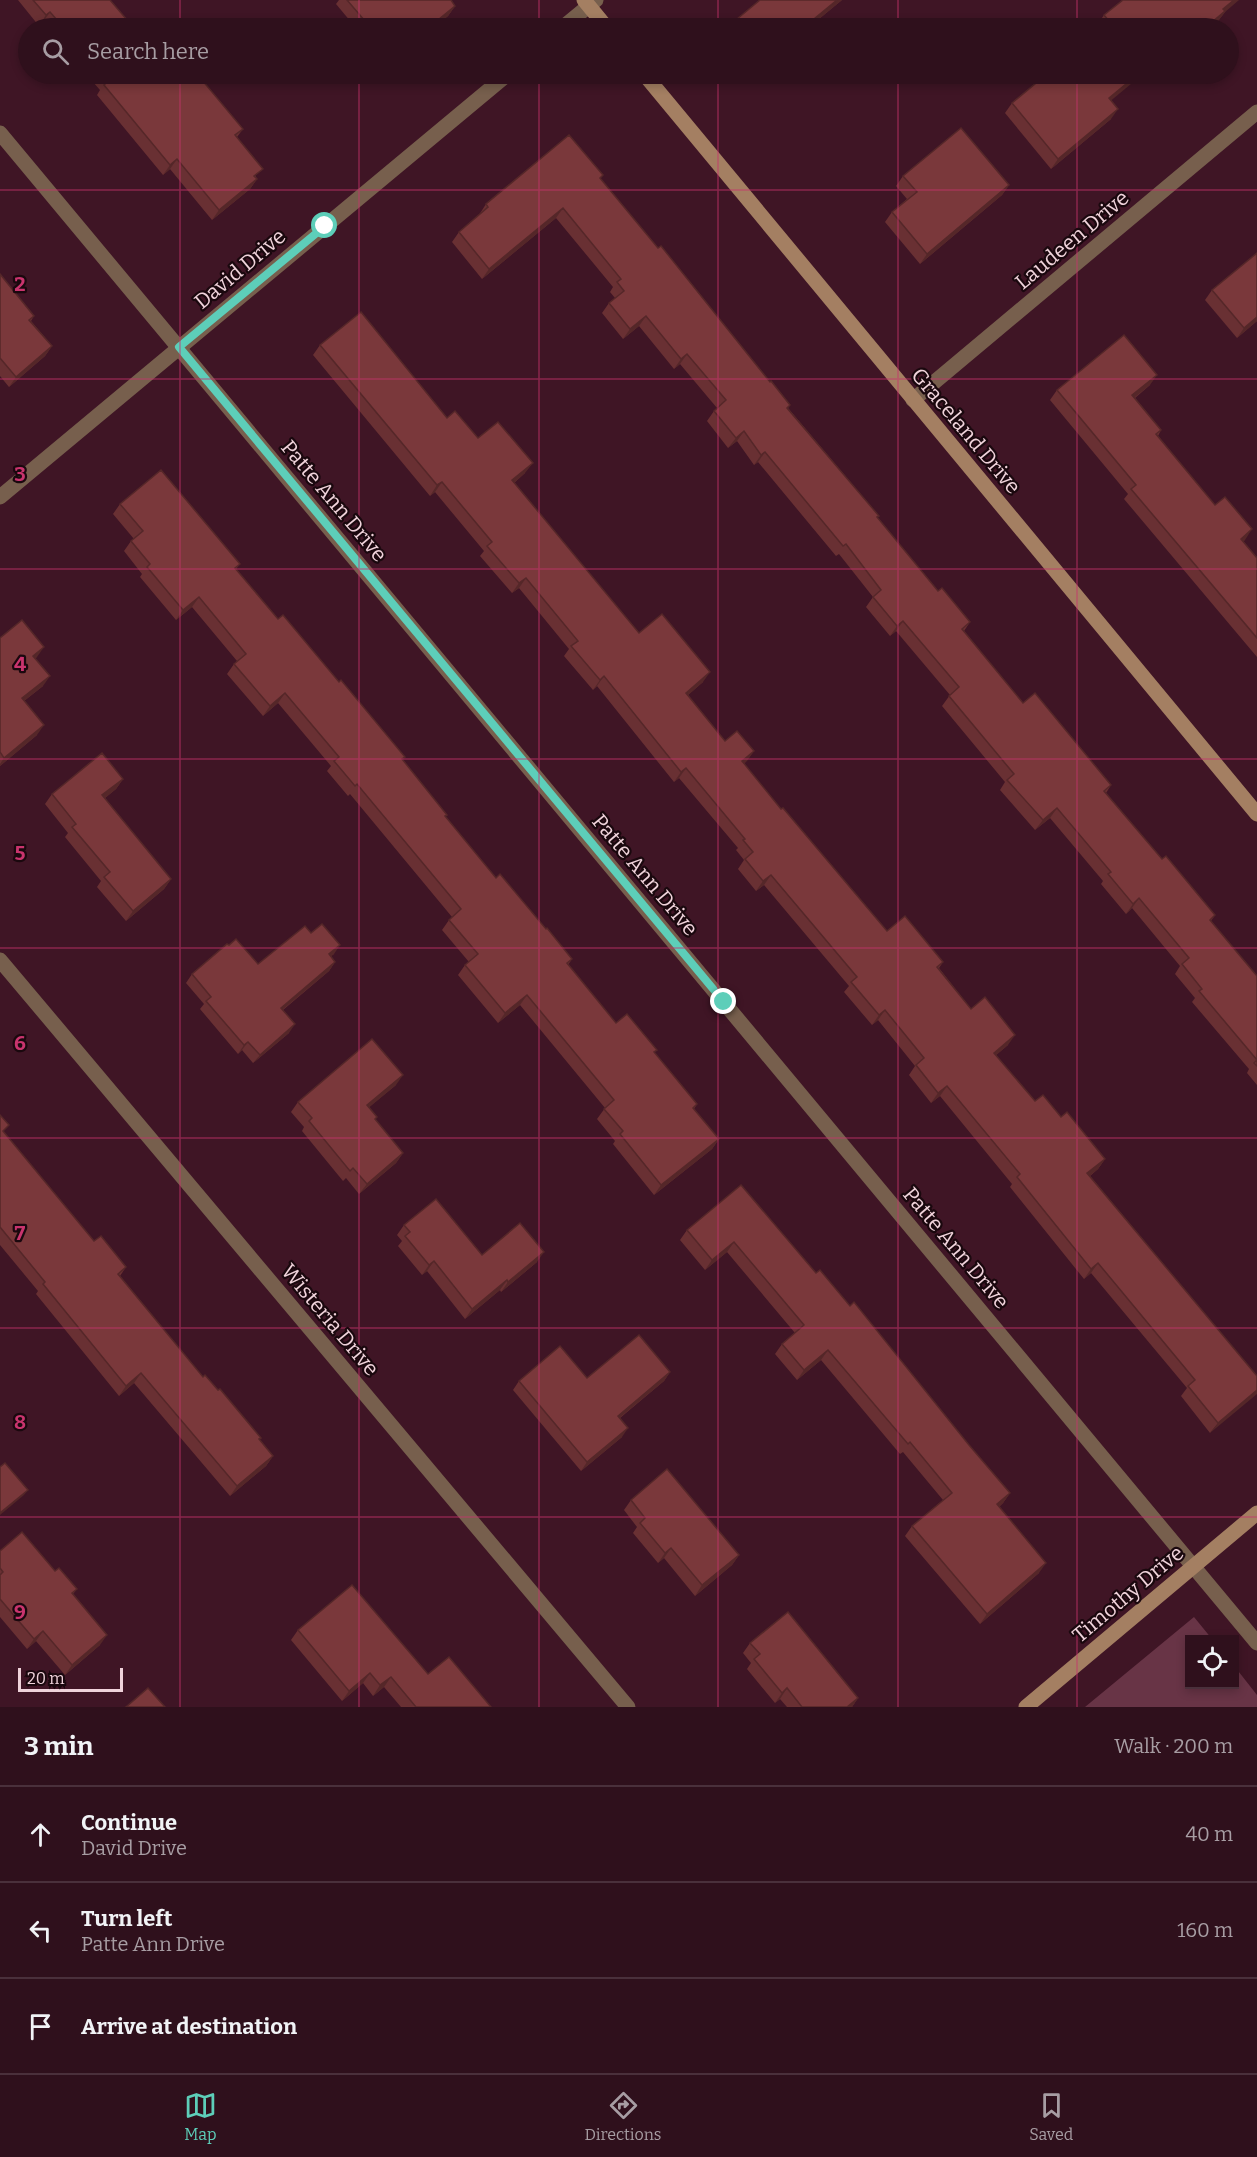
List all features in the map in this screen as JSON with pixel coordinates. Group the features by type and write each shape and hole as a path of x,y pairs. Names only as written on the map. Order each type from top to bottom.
{"street":[{"path":"573,18 590,2 600,18"},
{"name":"David Drive","path":"0,497 496,84"},
{"name":"Graceland Drive","path":"652,84 913,400 1252,797 1257,814"},
{"name":"Laudeen Drive","path":"913,400 1257,112"},
{"name":"Patte Ann Drive","path":"0,133 1257,1643"},
{"name":"Wisteria Drive","path":"0,960 627,1707"},
{"name":"Timothy Drive","path":"1026,1707 1257,1513"}],"shaded area":[{"path":"1194,1617 1209,1635 1185,1635 1185,1689 1239,1689 1239,1672 1257,1695 1257,1707 1085,1707"}],"building":[{"path":"33,0 110,0 125,18 55,18 50,12 46,15"},
{"path":"347,0 451,0 455,6 440,18 362,18"},
{"path":"760,0 837,0 815,18 738,18"},
{"path":"1123,0 1234,0 1217,18 1106,18 1104,15"},
{"path":"205,84 243,129 235,135 263,169 254,176 257,179 219,210 177,159 170,165 104,85"},
{"path":"1035,84 1126,84 1109,98 1118,109 1058,159 1012,103"},
{"path":"961,128 1009,185 927,254 892,212 917,192 903,176"},
{"path":"569,135 603,175 600,178 658,248 661,246 771,381 790,405 787,408 879,516 877,517 938,591 942,588 970,622 962,629 1023,703 1035,693 1111,785 1104,791 1162,859 1166,856 1215,915 1210,920 1257,976 1257,1060 1199,991 1202,989 1182,964 1189,958 1139,898 1133,904 1108,874 1111,872 1057,808 1043,820 1007,780 1014,774 949,696 959,687 903,621 897,626 873,597 881,590 846,544 843,546 765,452 761,455 744,431 736,438 714,411 726,400 687,354 681,359 646,316 630,329 609,303 624,291 617,282 621,279 563,208 489,269 459,232 488,207 486,204"},
{"path":"1257,253 1257,317 1244,328 1212,290"},
{"path":"0,274 34,316 29,320 52,346 16,377 0,358"},
{"path":"361,312 447,418 455,411 478,438 498,422 533,463 512,480 639,633 662,614 710,672 686,693 725,741 737,731 754,751 742,761 781,809 783,808 887,931 905,916 943,962 937,967 971,1009 985,997 1015,1035 994,1053 1035,1101 1043,1095 1061,1117 1067,1112 1105,1159 1087,1173 1257,1376 1257,1390 1218,1423 1188,1386 1195,1380 1098,1263 1091,1269 1017,1177 1020,1174 947,1086 938,1093 916,1065 924,1058 885,1010 879,1015 851,982 857,977 771,875 763,881 745,859 753,852 743,840 745,839 686,768 681,772 604,676 600,680 571,646 578,641 526,578 519,583 487,546 492,542 442,482 437,485 320,345"},
{"path":"1124,335 1157,375 1132,395 1161,430 1156,434 1215,505 1225,497 1252,529 1241,539 1257,558 1257,638 1131,489 1136,485 1057,390"},
{"path":"161,470 240,564 235,568 278,619 283,615 405,757 402,759 496,878 500,874 547,928 572,959 567,963 616,1023 627,1014 657,1050 654,1052 697,1104 693,1108 719,1139 661,1185 620,1134 623,1131 604,1109 614,1100 527,995 505,1013 465,965 478,954 449,920 461,909 357,784 355,786 334,761 339,757 285,693 270,706 234,664 246,654 199,597 183,610 147,567 150,564 131,541 143,531 120,504"},
{"path":"22,620 44,647 33,656 50,676 22,698 44,725 4,758 0,752 0,638"},
{"path":"102,753 123,779 102,795 171,879 133,911 104,877 110,872 72,827 76,824 52,794"},
{"path":"322,924 340,945 329,954 335,962 281,1008 295,1024 260,1055 248,1042 244,1045 206,1001 211,997 192,974 236,939 258,964 305,926 311,933"},
{"path":"372,1039 403,1075 367,1105 377,1117 375,1119 403,1153 367,1184 353,1168 350,1171 309,1121 312,1118 298,1102"},
{"path":"0,1115 9,1125 3,1131 94,1241 101,1236 126,1267 118,1274 203,1377 205,1375 218,1390 220,1389 273,1456 237,1486 141,1373 126,1386 0,1227"},
{"path":"741,1185 816,1273 820,1270 850,1306 854,1302 1010,1493 997,1504 1046,1563 987,1614 912,1526 952,1493 828,1350 804,1370 782,1344 804,1325 734,1242 712,1260 687,1230"},
{"path":"436,1199 482,1255 520,1223 544,1252 472,1309 434,1261 429,1265 405,1236 410,1232 404,1225"},
{"path":"639,1335 670,1372 618,1416 628,1428 587,1462 519,1381 560,1346 587,1378"},
{"path":"5,1463 28,1490 0,1513 0,1467"},
{"path":"667,1469 739,1555 702,1585 671,1548 665,1553 640,1523 645,1518 631,1500"},
{"path":"22,1532 55,1571 59,1568 77,1589 72,1593 107,1635 72,1665 43,1631 34,1639 0,1599 0,1575 3,1572 0,1568 0,1551"},
{"path":"352,1585 428,1674 449,1657 491,1707 416,1707 391,1677 380,1685 370,1673 349,1691 298,1630"},
{"path":"788,1612 858,1698 847,1707 802,1707 787,1688 782,1693 754,1659 760,1654 750,1643"},
{"path":"148,1688 165,1707 126,1707"}],"route":[{"path":"325,226 179,347 724,1002"}]}
